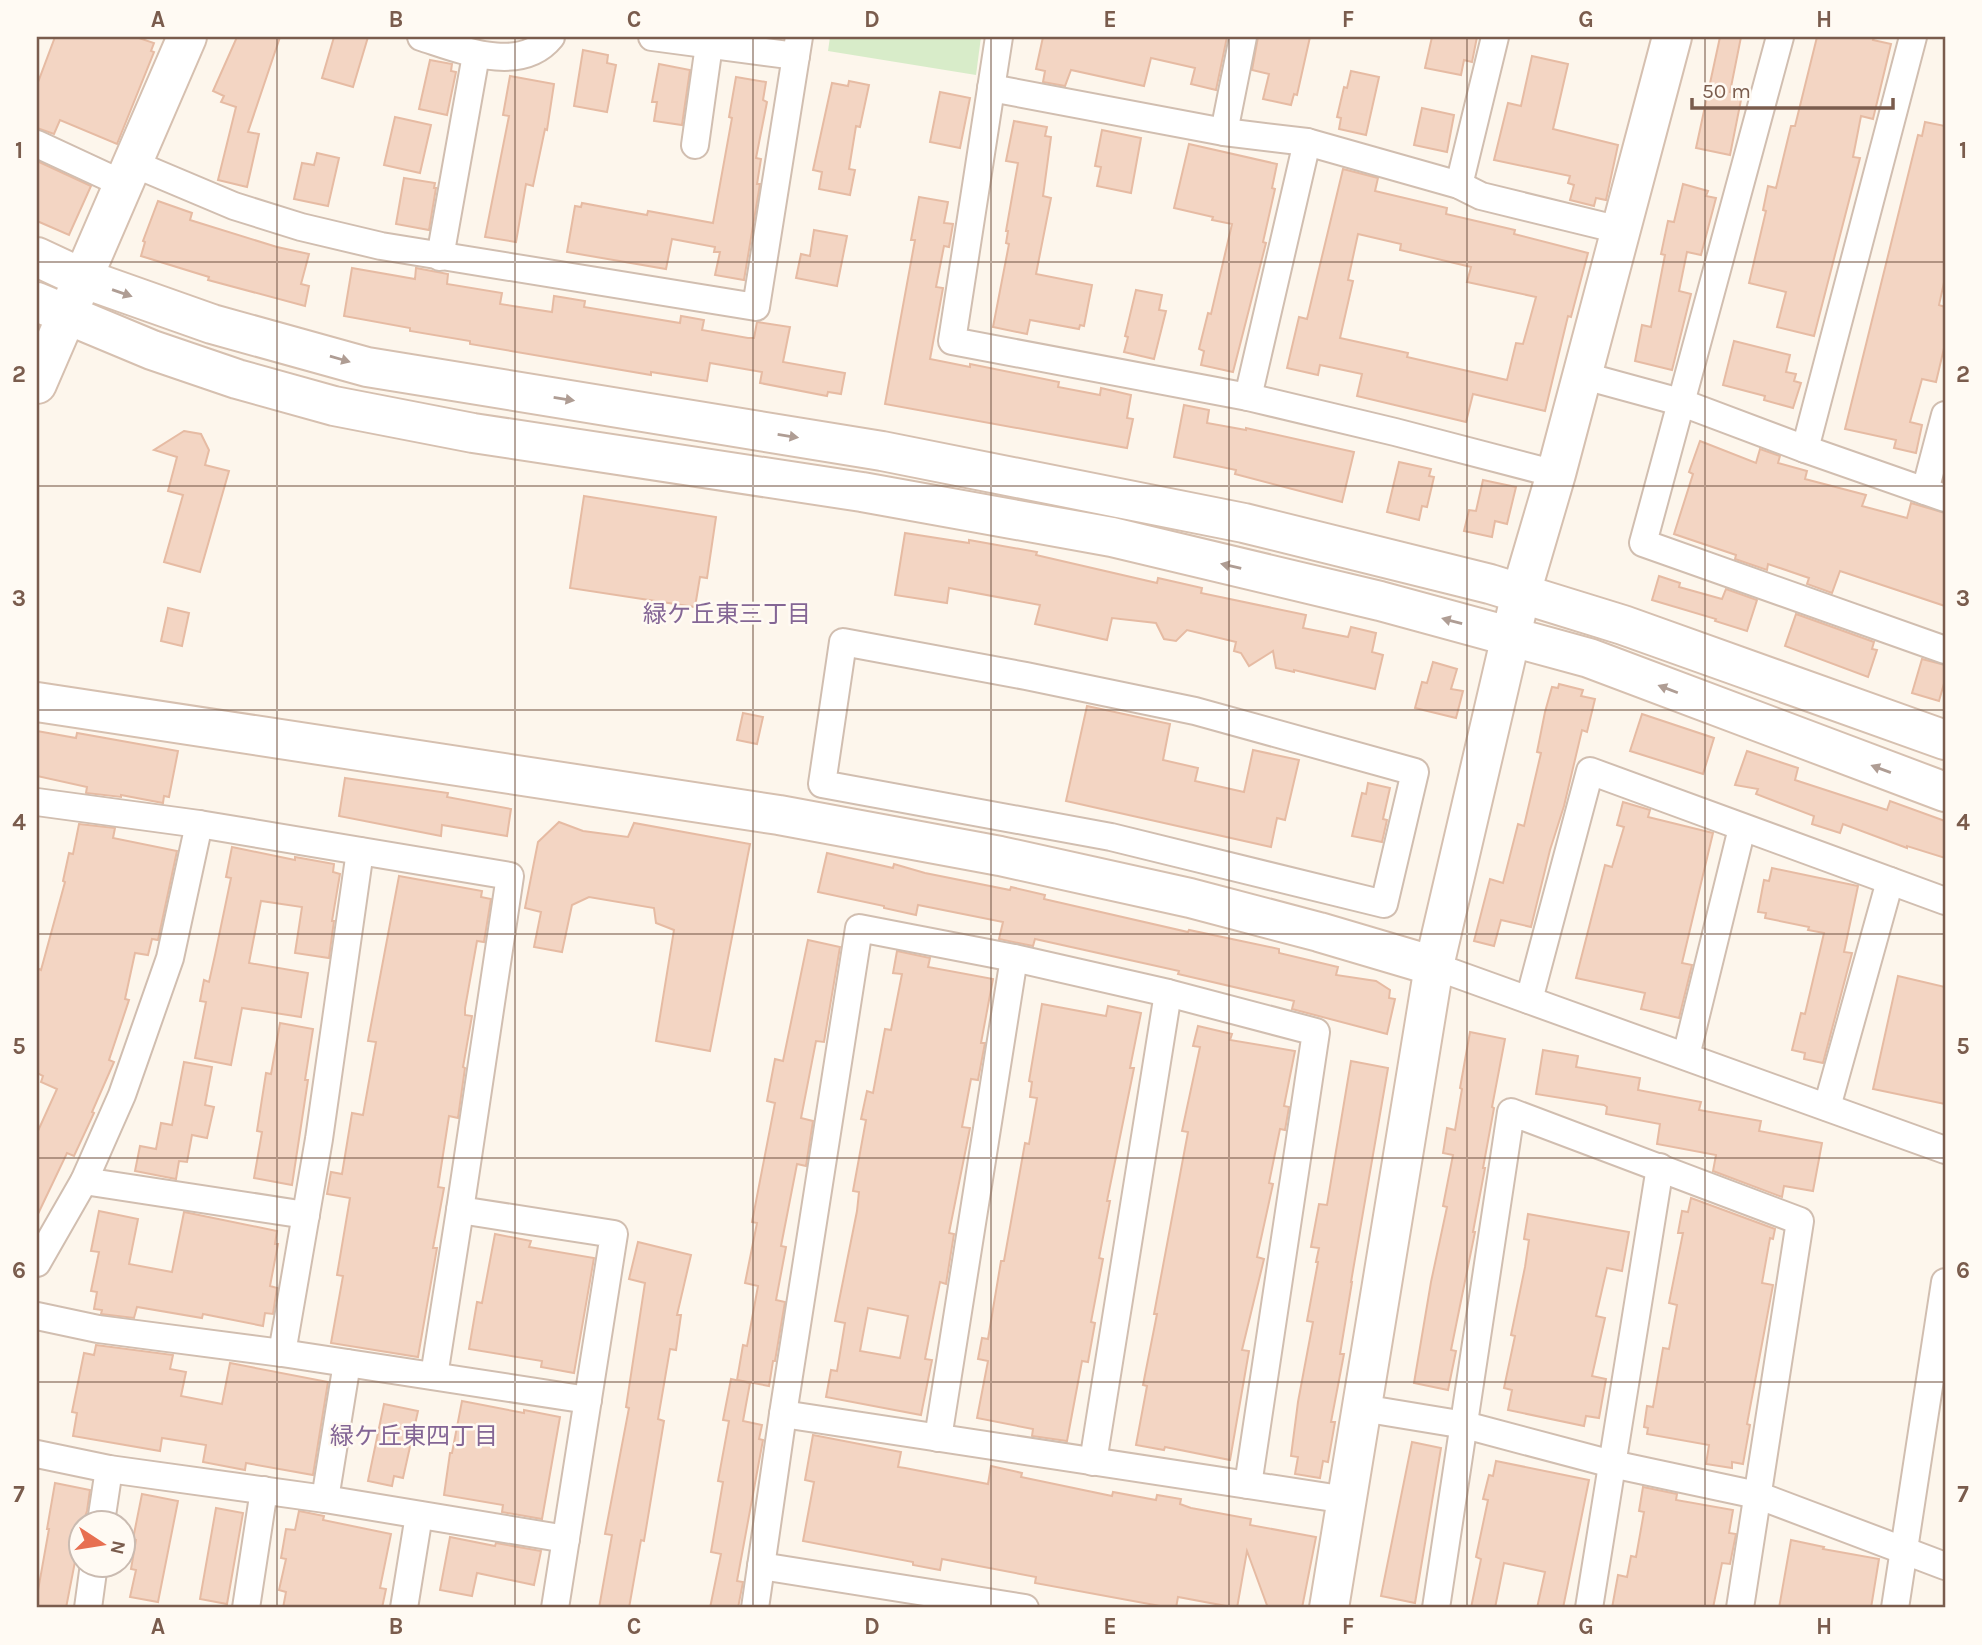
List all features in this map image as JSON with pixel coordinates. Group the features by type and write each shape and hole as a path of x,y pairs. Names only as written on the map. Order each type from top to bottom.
{"street":[{"path":"37,384 51,308 82,278 187,37"},
{"path":"421,37 476,55 524,55 542,46 551,37"},
{"path":"37,144 301,227 381,246 756,307 797,47 709,45 652,37"},
{"path":"999,37 952,341 1248,397 1556,474"},
{"path":"1224,132 1243,37"},
{"path":"1459,185 1495,37"},
{"path":"1329,1608 1434,966 1521,593 1556,474 1672,37"},
{"path":"1780,37 1643,543 1945,650"},
{"path":"1805,449 1913,37"},
{"path":"695,145 709,45"},
{"path":"440,257 476,55"},
{"path":"991,88 1224,132 1307,142 1459,185 1481,196 1620,230"},
{"path":"1248,397 1307,142"},
{"path":"37,257 82,278 212,324 367,367 922,459 1244,523 1521,593 1623,625 1945,740"},
{"path":"51,308 164,354 237,379 334,405 473,433 862,492 1112,537 1380,601 1589,658 1945,792"},
{"path":"1581,375 1680,401 1935,495 1945,415"},
{"path":"843,642 1195,711 1415,772 1384,904 1111,837 1009,818 821,784 843,642"},
{"path":"37,702 779,816 1000,856 1190,898 1434,966 1945,1150"},
{"path":"1530,1000 1590,771 1945,901"},
{"path":"37,802 199,824 510,876 434,1376"},
{"path":"1000,856 1009,818"},
{"path":"37,1263 84,1181 122,1095 170,958 199,824"},
{"path":"1686,1056 1742,828"},
{"path":"282,1353 306,1215 360,851"},
{"path":"1190,898 1200,859"},
{"path":"1827,1107 1890,881"},
{"path":"755,1608 859,928 1014,958 1168,993 1316,1032 1248,1485"},
{"path":"938,1438 1014,958"},
{"path":"1093,1462 1168,993"},
{"path":"1436,1608 1511,1112 1800,1222 1740,1608"},
{"path":"1589,1608 1660,1167"},
{"path":"84,1181 306,1215"},
{"path":"460,1210 614,1234 555,1608"},
{"path":"1895,1608 1945,1282"},
{"path":"37,1316 98,1329 282,1353 588,1400"},
{"path":"325,1499 347,1363"},
{"path":"1362,1408 1465,1425 1612,1464 1757,1495 1945,1566"},
{"path":"783,1414 1348,1500"},
{"path":"37,1454 109,1469 325,1499 566,1539"},
{"path":"103,1508 109,1469"},
{"path":"246,1608 264,1490"},
{"path":"404,1608 419,1515"},
{"path":"761,1566 912,1600 1025,1608"},
{"path":"88,1608 92,1578"}],"green space":[{"path":"830,37 981,37 976,75 828,51"}],"building":[{"path":"55,37 136,37 154,43 151,51 154,52 117,144 60,120 54,134 37,128 37,85"},
{"path":"237,37 280,37 248,132 259,134 247,187 218,180 236,107 221,102 224,96 213,91"},
{"path":"334,37 368,37 353,87 322,78"},
{"path":"1043,37 1227,37 1216,90 1191,84 1195,68 1151,58 1144,86 1071,70 1065,86 1043,82 1045,71 1036,69"},
{"path":"1258,37 1310,37 1297,95 1294,94 1291,105 1263,99 1269,74 1252,70"},
{"path":"1432,37 1477,37 1472,62 1464,60 1461,75 1425,68"},
{"path":"1720,37 1741,37 1730,92 1742,95 1730,155 1696,148"},
{"path":"1817,37 1874,37 1873,40 1891,44 1873,119 1861,116 1853,157 1860,158 1814,336 1777,327 1786,292 1749,283 1766,211 1763,210 1768,186 1776,188"},
{"path":"583,50 608,55 607,63 616,65 607,112 574,106"},
{"path":"1532,56 1568,64 1553,129 1618,145 1606,200 1596,198 1594,206 1570,200 1574,185 1568,183 1570,176 1494,160 1508,103 1521,106"},
{"path":"430,60 452,64 451,71 456,72 447,115 419,109"},
{"path":"659,64 690,70 682,125 654,121 657,102 652,102"},
{"path":"1351,71 1379,77 1366,135 1339,129 1341,118 1337,117"},
{"path":"510,76 554,84 547,130 545,129 533,186 526,184 516,242 485,237 509,116 503,115"},
{"path":"736,77 766,82 763,100 767,102 756,158 761,159 757,184 760,184 744,280 715,275 720,252 714,252 715,247 672,239 666,269 567,252 575,206 581,207 582,203 713,223 732,118 729,117"},
{"path":"849,81 869,85 860,127 856,126 849,169 855,170 850,195 819,189 822,172 813,170 832,83 848,86"},
{"path":"940,92 970,98 960,148 930,142"},
{"path":"1422,108 1454,115 1447,152 1414,145"},
{"path":"395,117 431,125 420,173 384,165"},
{"path":"1014,121 1047,127 1045,136 1051,137 1043,196 1051,198 1036,274 1092,285 1084,326 1080,325 1079,329 1030,320 1027,334 993,327 1009,244 1006,243 1006,231 1018,163 1006,161"},
{"path":"1925,122 1945,126 1945,278 1939,305 1945,307 1945,344 1936,382 1922,379 1910,422 1922,425 1916,453 1894,448 1896,440 1845,429 1918,135 1922,136"},
{"path":"1102,130 1141,138 1131,193 1097,186 1101,167 1095,166"},
{"path":"1189,144 1277,164 1272,188 1275,189 1263,242 1266,243 1233,372 1201,365 1204,351 1199,349 1208,313 1211,314 1232,224 1174,208"},
{"path":"317,153 339,158 328,206 294,199 302,163 314,165"},
{"path":"37,161 91,186 69,235 37,221"},
{"path":"1343,169 1378,178 1375,191 1447,208 1446,214 1515,230 1514,234 1588,253 1571,317 1568,316 1545,411 1473,394 1466,422 1357,396 1362,374 1320,365 1318,375 1287,368 1299,317 1307,319","holes":["1358,234 1401,244 1400,250 1471,267 1467,282 1536,297 1523,344 1516,343 1507,380 1340,338 1353,281 1348,280"]},
{"path":"404,178 435,183 429,230 396,224"},
{"path":"1683,184 1708,191 1706,196 1716,198 1701,255 1687,252 1679,291 1691,294 1672,370 1635,361 1642,325 1651,327 1665,255 1661,254 1668,221 1674,222"},
{"path":"919,197 948,202 944,223 953,224 949,247 944,246 936,287 943,288 930,359 1059,382 1058,387 1100,395 1101,388 1131,395 1127,418 1133,419 1127,448 885,404 915,240 911,240"},
{"path":"158,201 192,213 190,220 309,254 301,284 309,286 305,306 208,280 209,277 141,256 145,242 143,241"},
{"path":"814,230 847,236 837,286 796,278 801,254 810,256"},
{"path":"352,268 415,279 416,268 448,274 447,284 502,293 500,304 552,312 554,296 585,301 584,307 680,323 681,316 704,320 702,330 748,338 754,338 757,322 790,327 783,362 845,373 841,394 828,392 827,396 760,383 762,372 710,363 707,381 651,372 651,375 470,344 470,341 344,316"},
{"path":"1136,290 1162,295 1159,310 1166,311 1154,359 1124,352"},
{"path":"1734,341 1790,355 1786,372 1796,374 1794,381 1801,383 1793,408 1764,400 1765,396 1723,385"},
{"path":"1184,405 1209,410 1207,423 1246,428 1354,452 1342,502 1235,474 1236,470 1174,457"},
{"path":"184,431 201,434 209,450 205,465 229,471 200,572 164,562 183,495 168,491 177,457 154,450"},
{"path":"1700,441 1756,463 1760,449 1780,456 1778,463 1807,471 1805,479 1866,495 1862,506 1907,518 1911,503 1945,513 1945,606 1840,571 1832,593 1807,584 1809,578 1768,564 1767,570 1735,559 1736,555 1674,534 1693,474 1689,472"},
{"path":"1399,462 1431,469 1429,476 1434,477 1427,507 1422,506 1419,520 1387,512"},
{"path":"1483,480 1516,487 1507,524 1495,521 1492,537 1464,531 1469,510 1476,511"},
{"path":"584,496 716,517 707,578 700,577 695,607 570,588"},
{"path":"905,533 969,543 969,540 1037,552 1036,555 1157,583 1158,578 1202,588 1201,593 1306,615 1303,628 1348,637 1351,627 1376,633 1372,652 1383,655 1375,689 1276,668 1273,651 1249,666 1241,653 1234,651 1236,642 1187,630 1176,641 1164,639 1156,623 1112,618 1107,640 1035,624 1040,605 949,588 947,603 895,595"},
{"path":"1659,576 1680,583 1679,587 1722,599 1726,589 1757,600 1747,631 1652,600"},
{"path":"168,608 189,613 182,646 161,641"},
{"path":"1796,614 1874,642 1872,649 1877,650 1868,677 1785,646"},
{"path":"1922,659 1945,665 1945,680 1939,701 1912,693"},
{"path":"1433,662 1457,669 1451,689 1463,691 1456,718 1415,708 1422,682 1427,683"},
{"path":"1559,684 1583,690 1581,696 1595,699 1587,732 1582,730 1531,927 1501,920 1494,946 1474,941 1490,879 1503,883 1518,824 1524,826 1541,753 1537,752 1545,712 1552,687 1558,688"},
{"path":"1087,706 1170,724 1163,760 1198,768 1195,781 1244,792 1253,750 1299,760 1285,820 1277,818 1271,847 1066,801"},
{"path":"743,713 763,717 757,744 737,740"},
{"path":"1642,714 1714,738 1703,774 1630,751"},
{"path":"37,731 76,738 77,733 178,751 169,797 164,796 163,803 121,795 86,793 87,787 37,776"},
{"path":"1747,751 1798,768 1795,780 1887,810 1890,801 1945,821 1945,858 1907,848 1843,824 1840,833 1812,824 1814,816 1756,794 1758,789 1735,785"},
{"path":"345,778 448,793 447,797 511,809 507,836 442,825 441,836 339,816"},
{"path":"1368,783 1390,788 1383,819 1387,820 1382,842 1352,836 1362,793 1366,794"},
{"path":"1623,802 1650,810 1648,817 1713,833 1682,963 1692,965 1679,1018 1641,1009 1645,993 1576,978 1605,865 1612,867 1624,827 1617,825"},
{"path":"559,822 583,831 628,837 634,823 750,844 710,1051 656,1041 674,930 656,923 654,908 589,897 572,905 562,952 534,947 541,912 525,908 538,842"},
{"path":"79,824 115,828 113,838 177,851 158,940 152,939 148,955 135,953 125,999 129,1000 109,1060 114,1062 74,1156 67,1153 37,1216 37,1133 57,1089 41,1082 43,1076 37,1073 37,968 41,970 65,882 63,881 69,853 73,854"},
{"path":"232,847 295,860 295,857 334,864 333,872 340,874 329,958 295,953 302,907 261,901 249,963 308,973 301,1017 242,1008 231,1065 195,1058 206,1002 200,1001 204,980 209,982 231,878 226,877"},
{"path":"827,853 893,868 894,864 1010,890 1011,887 1045,895 1044,899 1188,932 1189,930 1279,949 1279,953 1338,967 1336,975 1376,981 1390,990 1389,998 1395,999 1387,1034 1292,1009 1294,1001 1178,974 1179,971 1035,939 1033,946 999,939 1003,922 918,905 916,915 818,892"},
{"path":"1772,868 1858,886 1844,952 1852,953 1823,1063 1804,1059 1805,1053 1792,1050 1801,1013 1805,1014 1824,933 1808,930 1809,927 1765,918 1766,913 1758,912 1764,880 1769,881"},
{"path":"399,876 482,891 481,897 491,899 484,942 477,941 465,1008 465,1015 472,1016 463,1067 465,1068 458,1118 449,1116 438,1187 444,1188 433,1248 437,1248 418,1357 331,1343 343,1276 337,1275 350,1198 327,1194 331,1172 342,1174 352,1113 363,1115 376,1042 368,1041"},
{"path":"808,940 840,947 824,1042 816,1041 801,1118 813,1121 806,1166 797,1164 781,1246 786,1247 776,1300 785,1302 769,1386 737,1380 743,1345 747,1346 758,1286 745,1283 757,1223 752,1222 775,1103 767,1101 775,1059 783,1061"},
{"path":"897,951 930,958 928,967 993,979 981,1043 985,1043 978,1080 971,1079 962,1127 970,1128 949,1233 954,1234 946,1284 940,1282 925,1359 932,1360 921,1415 826,1397 831,1370 837,1371 845,1323 835,1321 857,1211 859,1192 853,1191 866,1120 861,1119 867,1091 873,1093 885,1029 891,1030 902,974 893,973","holes":["868,1308 908,1316 900,1358 860,1351"]},
{"path":"1898,976 1945,987 1945,1104 1873,1089"},
{"path":"1042,1004 1106,1016 1108,1006 1141,1013 1130,1068 1134,1068 1107,1201 1110,1201 1099,1258 1103,1259 1091,1322 1095,1323 1088,1362 1082,1361 1067,1441 1032,1436 1033,1429 977,1418 988,1361 978,1359 982,1338 988,1339 1001,1261 1004,1261 1025,1143 1029,1144 1037,1098 1030,1097 1032,1082 1029,1081"},
{"path":"280,1023 313,1029 292,1185 254,1178 262,1132 257,1131 266,1073 271,1074"},
{"path":"1198,1026 1232,1034 1230,1040 1295,1051 1284,1106 1289,1107 1285,1130 1280,1129 1269,1183 1273,1184 1257,1257 1264,1259 1242,1350 1249,1351 1230,1460 1165,1447 1164,1450 1136,1445 1147,1386 1143,1385 1157,1314 1154,1314 1188,1132 1182,1131 1200,1047 1193,1046"},
{"path":"1470,1032 1505,1039 1492,1107 1494,1108 1475,1232 1451,1350 1456,1351 1448,1390 1414,1383 1447,1207 1443,1206 1453,1155 1443,1153 1447,1128 1455,1130"},
{"path":"1543,1050 1578,1056 1576,1067 1640,1078 1638,1090 1701,1102 1699,1110 1761,1121 1759,1131 1822,1143 1813,1191 1784,1186 1782,1197 1713,1171 1716,1155 1657,1144 1660,1124 1606,1114 1607,1107 1604,1105 1536,1094"},
{"path":"1351,1061 1388,1068 1340,1354 1344,1354 1331,1422 1335,1422 1328,1462 1323,1461 1320,1478 1295,1474 1298,1457 1291,1456 1313,1322 1307,1321 1319,1248 1311,1247 1319,1204 1327,1205"},
{"path":"184,1062 212,1067 205,1105 214,1107 207,1138 192,1135 187,1162 179,1161 176,1179 135,1171 140,1146 156,1149 161,1123 172,1125"},
{"path":"1691,1198 1775,1229 1773,1239 1770,1238 1762,1283 1773,1285 1747,1424 1750,1425 1743,1464 1732,1462 1732,1468 1706,1464 1709,1445 1647,1434 1648,1428 1644,1427 1647,1406 1653,1407 1663,1348 1669,1349 1677,1305 1669,1303 1683,1233 1678,1233 1682,1211 1688,1212"},
{"path":"99,1211 138,1219 129,1264 172,1272 184,1212 277,1231 275,1244 278,1244 270,1286 277,1288 273,1314 265,1313 263,1326 203,1314 202,1318 137,1307 134,1318 101,1314 102,1310 94,1309 97,1292 91,1291 99,1252 91,1251"},
{"path":"1528,1214 1629,1232 1622,1271 1607,1268 1596,1316 1605,1318 1592,1376 1606,1379 1599,1418 1586,1416 1584,1426 1508,1410 1512,1390 1504,1388 1515,1336 1511,1335 1529,1240 1524,1239"},
{"path":"495,1234 531,1241 529,1247 594,1258 574,1373 541,1367 542,1361 469,1349 477,1302 482,1303"},
{"path":"638,1242 691,1255 677,1315 681,1315 676,1350 670,1349 658,1419 664,1421 644,1541 641,1540 629,1608 599,1608 612,1535 605,1534 629,1408 626,1407 645,1283 629,1279"},
{"path":"96,1345 173,1355 170,1369 186,1372 181,1396 222,1404 230,1363 328,1382 313,1475 246,1463 245,1470 203,1462 206,1445 162,1438 160,1451 73,1436 77,1413 72,1412 84,1353 94,1355"},
{"path":"731,1379 750,1383 743,1421 762,1425 759,1439 763,1440 737,1581 743,1582 738,1608 710,1608 721,1554 711,1552 723,1482 718,1481 729,1421 723,1420"},
{"path":"462,1401 560,1417 542,1519 502,1512 503,1505 444,1495"},
{"path":"384,1404 418,1411 403,1478 394,1476 392,1486 368,1481"},
{"path":"813,1435 901,1452 898,1467 988,1484 991,1466 1022,1473 1021,1477 1112,1496 1113,1492 1156,1500 1157,1495 1181,1499 1180,1504 1191,1508 1251,1519 1250,1525 1316,1537 1302,1608 1268,1608 1247,1551 1237,1608 1178,1597 1176,1608 1171,1608 1035,1583 1036,1577 942,1559 940,1570 913,1565 913,1562 803,1541 814,1482 805,1480"},
{"path":"1412,1442 1441,1448 1415,1603 1381,1596"},
{"path":"1496,1461 1589,1480 1563,1608 1537,1608 1545,1572 1504,1563 1495,1608 1471,1608 1481,1559 1476,1557 1488,1500 1483,1499"},
{"path":"55,1483 90,1490 87,1508 66,1508 66,1578 72,1578 66,1608 37,1608"},
{"path":"1643,1487 1677,1494 1676,1500 1733,1510 1729,1533 1736,1534 1730,1564 1722,1563 1713,1608 1612,1608 1618,1575 1627,1577 1631,1556 1636,1557 1644,1512 1639,1511"},
{"path":"142,1494 178,1501 158,1602 130,1597 136,1578 136,1524"},
{"path":"216,1508 243,1513 227,1604 200,1599"},
{"path":"299,1511 324,1516 323,1520 391,1534 380,1588 386,1589 382,1608 283,1608 286,1592 279,1590 286,1559 281,1558 286,1529 295,1530"},
{"path":"450,1537 541,1551 534,1585 477,1573 472,1596 440,1590"},
{"path":"1791,1540 1879,1559 1871,1608 1779,1608"}],"district":[{"name":"緑ケ丘東三丁目","path":"727,614"},
{"name":"緑ケ丘東四丁目","path":"414,1436"}]}
